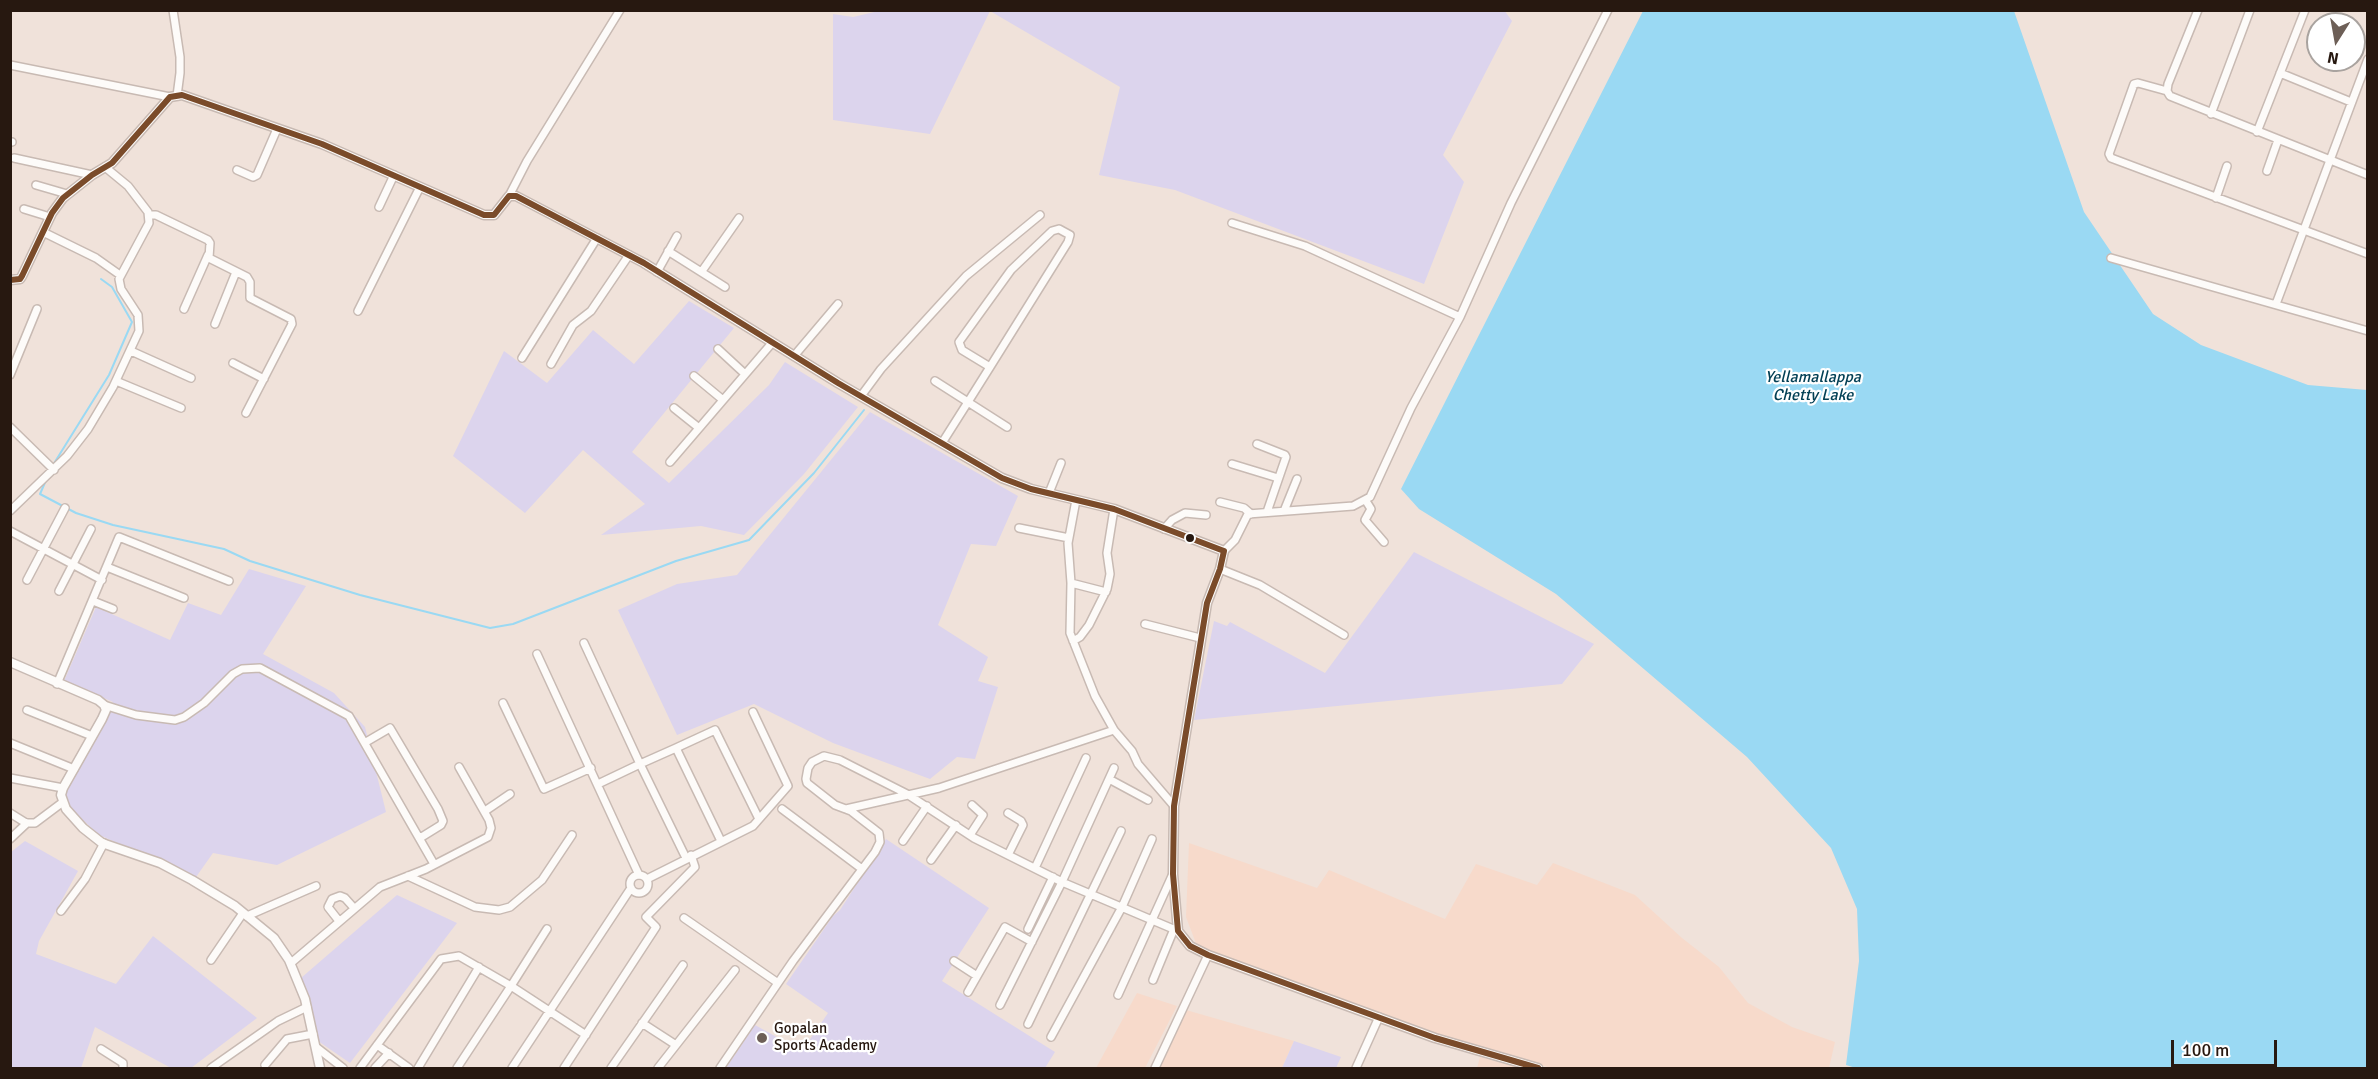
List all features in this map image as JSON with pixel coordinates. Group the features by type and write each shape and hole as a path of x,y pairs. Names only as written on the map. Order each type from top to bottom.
{"street":[{"path":"10,280 20,279 22,276 50,217 67,194 124,151 173,96 180,74 180,57 173,10"},
{"path":"10,64 173,96 182,95 322,144 490,216 500,210 509,196 527,161 620,10"},
{"path":"1153,980 1176,930 1173,874 1174,806 1200,638 1207,603 1224,551 1232,544 1245,517 1251,514 1353,506 1366,501 1372,494 1411,408 1460,317 1511,203 1608,10"},
{"path":"2198,10 2168,84 2167,91 2170,96 2367,175"},
{"path":"2211,114 2250,10"},
{"path":"2257,132 2305,10"},
{"path":"2276,304 2367,59"},
{"path":"2280,73 2351,102"},
{"path":"2167,91 2138,83 2134,84 2109,157 2367,254"},
{"path":"237,170 253,177 257,175 277,129"},
{"path":"2267,171 2278,140"},
{"path":"14,158 92,175"},
{"path":"2216,198 2228,166"},
{"path":"10,511 54,470 88,429 131,351 140,322 134,307 119,285 120,275 143,235 149,222 149,215 143,202 105,167"},
{"path":"379,207 394,175"},
{"path":"36,185 67,194"},
{"path":"358,311 420,187"},
{"path":"509,196 516,196 629,255 772,343 1002,478 1049,493 1114,509 1224,551"},
{"path":"24,209 50,217"},
{"path":"149,215 156,215 210,243 208,255 184,309"},
{"path":"861,396 894,354 966,276 1040,215"},
{"path":"702,271 740,218"},
{"path":"1232,223 1305,246 1460,317"},
{"path":"942,443 968,402 1068,243 1070,236 1059,229 1052,231 1011,270 959,342 962,350 990,367"},
{"path":"43,232 96,258 120,275"},
{"path":"657,272 677,236"},
{"path":"522,358 597,237"},
{"path":"668,251 725,287"},
{"path":"208,255 211,260 249,279 250,298 292,321 246,413"},
{"path":"551,364 573,325 591,311 629,255"},
{"path":"2111,258 2367,331"},
{"path":"215,324 236,272"},
{"path":"794,356 838,304"},
{"path":"10,375 37,309"},
{"path":"670,462 772,343"},
{"path":"718,349 745,374"},
{"path":"131,351 191,378"},
{"path":"233,363 264,379"},
{"path":"694,376 723,400"},
{"path":"116,381 181,408"},
{"path":"934,381 1006,427"},
{"path":"674,408 699,428"},
{"path":"10,427 54,470"},
{"path":"1257,444 1286,456 1267,512"},
{"path":"1049,493 1061,463"},
{"path":"1232,464 1278,478"},
{"path":"1284,511 1297,479"},
{"path":"1076,500 1069,538 1071,583 1069,617 1073,641 1095,696 1114,730 1132,751 1145,774 1174,806"},
{"path":"1366,501 1371,510 1365,520 1384,542"},
{"path":"1220,502 1244,508 1251,514"},
{"path":"27,580 65,508"},
{"path":"1073,641 1080,637 1089,625 1106,592 1110,574 1107,553 1114,509"},
{"path":"1164,529 1172,520 1185,513 1206,515"},
{"path":"1019,528 1069,538"},
{"path":"59,591 91,529"},
{"path":"10,543 13,532 102,580"},
{"path":"57,684 119,537 229,581"},
{"path":"107,567 184,598"},
{"path":"1220,569 1260,585 1344,635"},
{"path":"1071,583 1106,592"},
{"path":"93,601 113,609"},
{"path":"1145,624 1200,638"},
{"path":"564,1068 656,927 646,917 695,867 640,764 584,643"},
{"path":"537,654 647,887 644,891 635,892 631,888"},
{"path":"10,662 98,700 104,705 136,714 175,720 184,717 204,703 233,674 242,669 255,667 349,716 434,864"},
{"path":"503,703 544,789 591,768"},
{"path":"104,705 106,710 63,788 63,802 66,809 83,828 104,843 160,863 192,880 245,915 274,938 291,963 307,1007 320,1068"},
{"path":"27,710 92,736"},
{"path":"512,1068 631,888 632,879 643,877 753,826 788,786 753,712"},
{"path":"366,742 390,728 438,809 443,821 441,825 420,838"},
{"path":"598,784 715,730 759,819"},
{"path":"846,809 939,788 1114,730"},
{"path":"10,743 74,769"},
{"path":"676,747 721,841"},
{"path":"720,1068 778,983 875,852 881,837 879,833 846,809 835,805 807,783 808,768 818,758 830,756 907,794 970,835 1008,855 1062,882 1176,930 1190,946 1208,955 1435,1038 1538,1068"},
{"path":"1035,868 1086,758"},
{"path":"291,963 380,887 434,864 488,837 490,828 485,811 459,767"},
{"path":"1000,1005 1062,882 1113,768"},
{"path":"10,778 63,788"},
{"path":"1109,779 1148,800"},
{"path":"485,811 510,794"},
{"path":"10,813 27,824 35,824 63,802"},
{"path":"970,835 983,815 972,805"},
{"path":"903,841 927,806"},
{"path":"782,809 862,869"},
{"path":"1008,813 1021,821 1023,825 1008,855"},
{"path":"10,839 27,824"},
{"path":"931,860 956,825"},
{"path":"1028,1024 1121,831"},
{"path":"408,876 475,907 500,910 510,907 542,880 572,835"},
{"path":"1051,1037 1122,907 1152,839"},
{"path":"61,911 85,879 104,843"},
{"path":"1118,995 1173,874"},
{"path":"1028,929 1053,877"},
{"path":"211,960 245,915 316,886"},
{"path":"339,921 328,907 332,899 345,898 354,908"},
{"path":"684,918 778,983"},
{"path":"968,992 1005,927 1032,942"},
{"path":"457,1068 547,930"},
{"path":"1155,1068 1208,955"},
{"path":"360,1068 441,959 459,956 511,986 585,1035"},
{"path":"954,961 977,976"},
{"path":"611,1068 682,965"},
{"path":"418,1068 479,967"},
{"path":"658,1068 735,970"},
{"path":"211,1068 278,1021 307,1007"},
{"path":"1357,1068 1379,1017"},
{"path":"642,1023 676,1045"},
{"path":"265,1065 287,1039 313,1034"},
{"path":"377,1045 409,1068"},
{"path":"316,1047 343,1068"},
{"path":"101,1048 123,1063 123,1068"},
{"path":"375,1068 388,1053"}],"shaded area":[{"path":"883,10 1504,10 1512,21 1443,155 1464,182 1424,284 1175,190 1099,175 1120,87 990,11 930,134 833,120 833,14 853,17"},
{"path":"689,301 734,328 632,452 669,483 769,385 785,362 858,407 804,474 744,535 701,526 601,535 645,504 583,450 525,513 453,456 504,351 547,383 593,330 634,364"},
{"path":"870,412 1018,496 996,546 971,544 938,625 988,657 978,681 998,687 975,759 957,757 930,779 833,743 754,704 677,735 618,610 677,584 737,575"},
{"path":"1414,552 1594,644 1562,684 1194,720 1214,621 1227,626 1230,622 1325,673"},
{"path":"249,569 306,586 263,654 334,693 365,727 386,812 277,865 213,853 196,877 99,835 69,807 65,795 113,702 64,681 96,607 170,640 188,603 221,615"},
{"path":"886,839 989,908 942,981 1055,1052 1045,1068 726,1068 755,1025 802,1051 828,1013 786,984 833,916 840,910"},
{"path":"25,841 78,871 39,941 36,954 116,984 153,936 257,1018 191,1068 171,1068 95,1027 81,1068 11,1068 11,852"},
{"path":"1189,843 1317,888 1329,870 1445,919 1476,864 1537,885 1553,863 1635,895 1682,938 1719,967 1748,1003 1792,1027 1835,1042 1829,1068 1551,1068 1456,1041 1197,946 1186,917"},
{"path":"397,895 457,923 350,1063 318,1041 301,978"},
{"path":"1137,993 1177,1006 1145,1068 1096,1068"},
{"path":"1186,1010 1294,1041 1282,1068 1156,1068"},
{"path":"1294,1041 1341,1057 1336,1068 1282,1068"},
{"path":"1480,1057 1521,1068 1477,1068"}],"water":[{"name":"Yellamallappa Chetty Lake","path":"1643,11 2014,11 2084,212 2153,314 2201,345 2308,385 2367,390 2367,1068 1856,1068 1846,1065 1859,961 1857,909 1831,848 1747,757 1556,594 1419,509 1401,489"}],"waterway":[{"path":"53,465 109,375 132,322 112,287 101,279"},
{"path":"47,478 40,494 76,513 113,525 224,549 250,561 360,595 490,628 513,624 676,561 749,540 814,473 864,410"}],"transit line":[{"path":"10,280 20,279 22,276 52,213 63,198 92,175 112,163 170,97 182,95 322,144 484,215 494,215 509,196 516,196 644,263 838,383 1002,478 1031,489 1114,509 1224,551 1207,603 1174,806 1173,874 1178,931 1190,946 1208,955 1435,1038 1538,1068"}],"place":[{"name":"Gopalan Sports Academy","path":"762,1038"}]}
